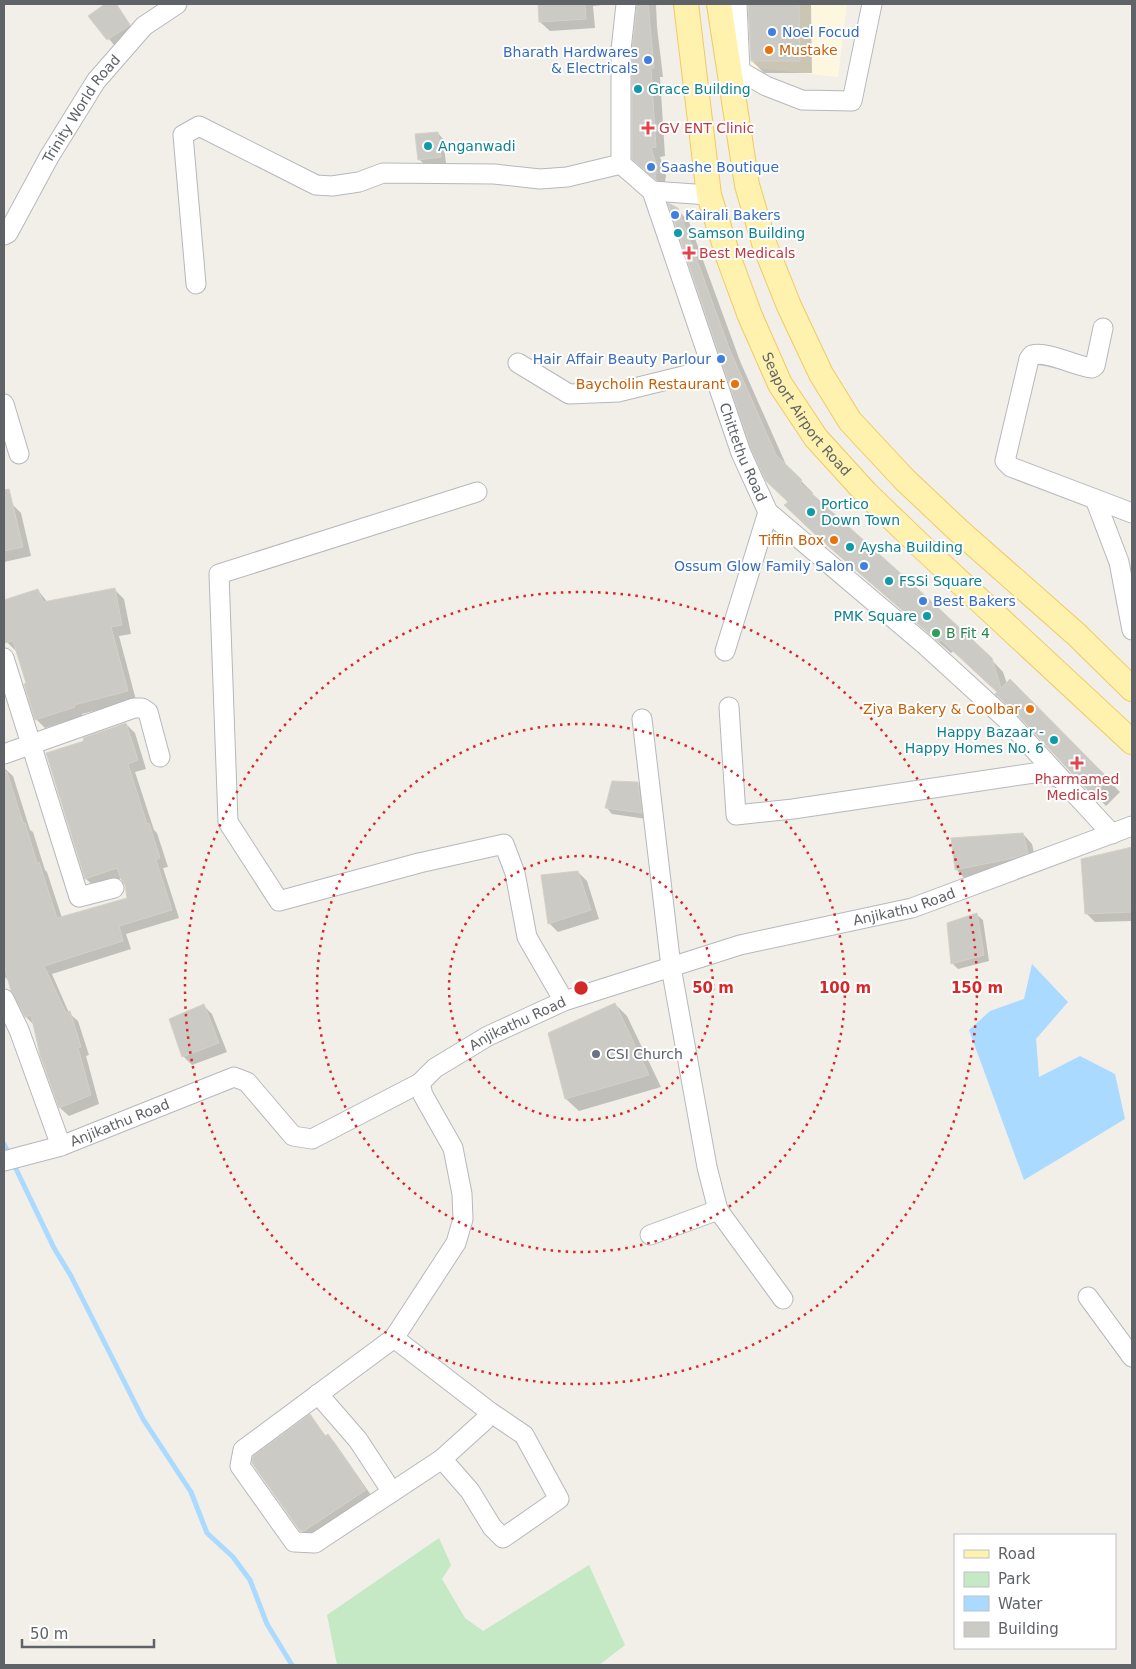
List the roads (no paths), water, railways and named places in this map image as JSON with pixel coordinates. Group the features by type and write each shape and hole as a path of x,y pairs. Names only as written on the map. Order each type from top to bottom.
{"main road":[{"name":"Seaport Airport Road","path":"686,4 709,194 729,259 750,316 780,384 816,438 867,494 1132,742"},
{"path":"719,4 747,185 765,246 789,306 821,374 850,421 905,480 958,530 1076,634 1132,689"}],"street":[{"name":"Trinity World Road","path":"6,234 96,81 144,26 177,4"},
{"path":"626,4 621,50 621,164 652,191 709,194"},
{"path":"737,4 740,71 766,86 802,100 852,101 872,4"},
{"path":"196,284 183,135 200,126 316,185 332,186 359,182 383,173 494,174 540,179 567,177 621,164"},
{"name":"Chittethu Road","path":"652,191 741,453 768,512 925,645 1006,719 1112,834"},
{"path":"1103,328 1095,366 1092,368 1036,353 1029,359 1005,461 1011,467 1132,513"},
{"path":"518,363 569,394 618,392 712,369"},
{"path":"4,404 18,454"},
{"path":"477,492 219,574 228,822 279,901 419,863 504,844 515,873 527,937 564,1001"},
{"path":"1095,498 1119,562 1132,630"},
{"path":"725,651 768,512"},
{"path":"4,658 79,897 114,888"},
{"path":"729,707 736,815 793,809 1041,772 1060,778"},
{"path":"4,754 134,708 142,708 148,712 160,757"},
{"path":"642,719 671,967 707,1168 718,1210 782,1299"},
{"name":"Anjikathu Road","path":"4,1160 61,1146 234,1076 247,1082 293,1136 312,1139 420,1083 435,1068 488,1036 564,1001 740,945 912,908 1132,826"},
{"path":"4,999 19,1030 61,1146"},
{"path":"420,1083 423,1095 453,1148 462,1194 463,1219 456,1243 394,1338 243,1450 240,1466 294,1542 315,1542 442,1459 484,1421 490,1412"},
{"path":"650,1235 718,1210"},
{"path":"1088,1297 1132,1357"},
{"path":"394,1338 490,1412 524,1435 560,1499 503,1538 492,1527 470,1491 442,1459"},
{"path":"318,1394 358,1440 392,1492"}],"water":[{"path":"1032,964 1068,1002 1036,1039 1039,1077 1080,1056 1115,1074 1125,1119 1024,1180 969,1030 990,1011 1024,999"}],"waterway":[{"path":"4,1144 54,1248 71,1276 143,1419 191,1492 207,1533 233,1557 250,1580 267,1624 292,1665"}],"place":[{"name":"Noel Focud","path":"772,32"},
{"name":"Mustake","path":"769,50"},
{"name":"Bharath Hardwares & Electricals","path":"648,60"},
{"name":"Grace Building","path":"638,89"},
{"name":"GV ENT Clinic","path":"648,128"},
{"name":"Anganwadi","path":"428,146"},
{"name":"Saashe Boutique","path":"651,167"},
{"name":"Kairali Bakers","path":"675,215"},
{"name":"Samson Building","path":"678,233"},
{"name":"Best Medicals","path":"689,253"},
{"name":"Hair Affair Beauty Parlour","path":"721,359"},
{"name":"Baycholin Restaurant","path":"735,384"},
{"name":"Portico Down Town","path":"811,512"},
{"name":"Tiffin Box","path":"834,540"},
{"name":"Aysha Building","path":"850,547"},
{"name":"Ossum Glow Family Salon","path":"864,566"},
{"name":"FSSi Square","path":"889,581"},
{"name":"Best Bakers","path":"923,601"},
{"name":"PMK Square","path":"927,616"},
{"name":"B Fit 4","path":"936,633"},
{"name":"Ziya Bakery & Coolbar","path":"1030,709"},
{"name":"Happy Bazaar - Happy Homes No. 6","path":"1054,740"},
{"name":"Pharmamed Medicals","path":"1077,763"},
{"name":"CSI Church","path":"596,1054"}]}
